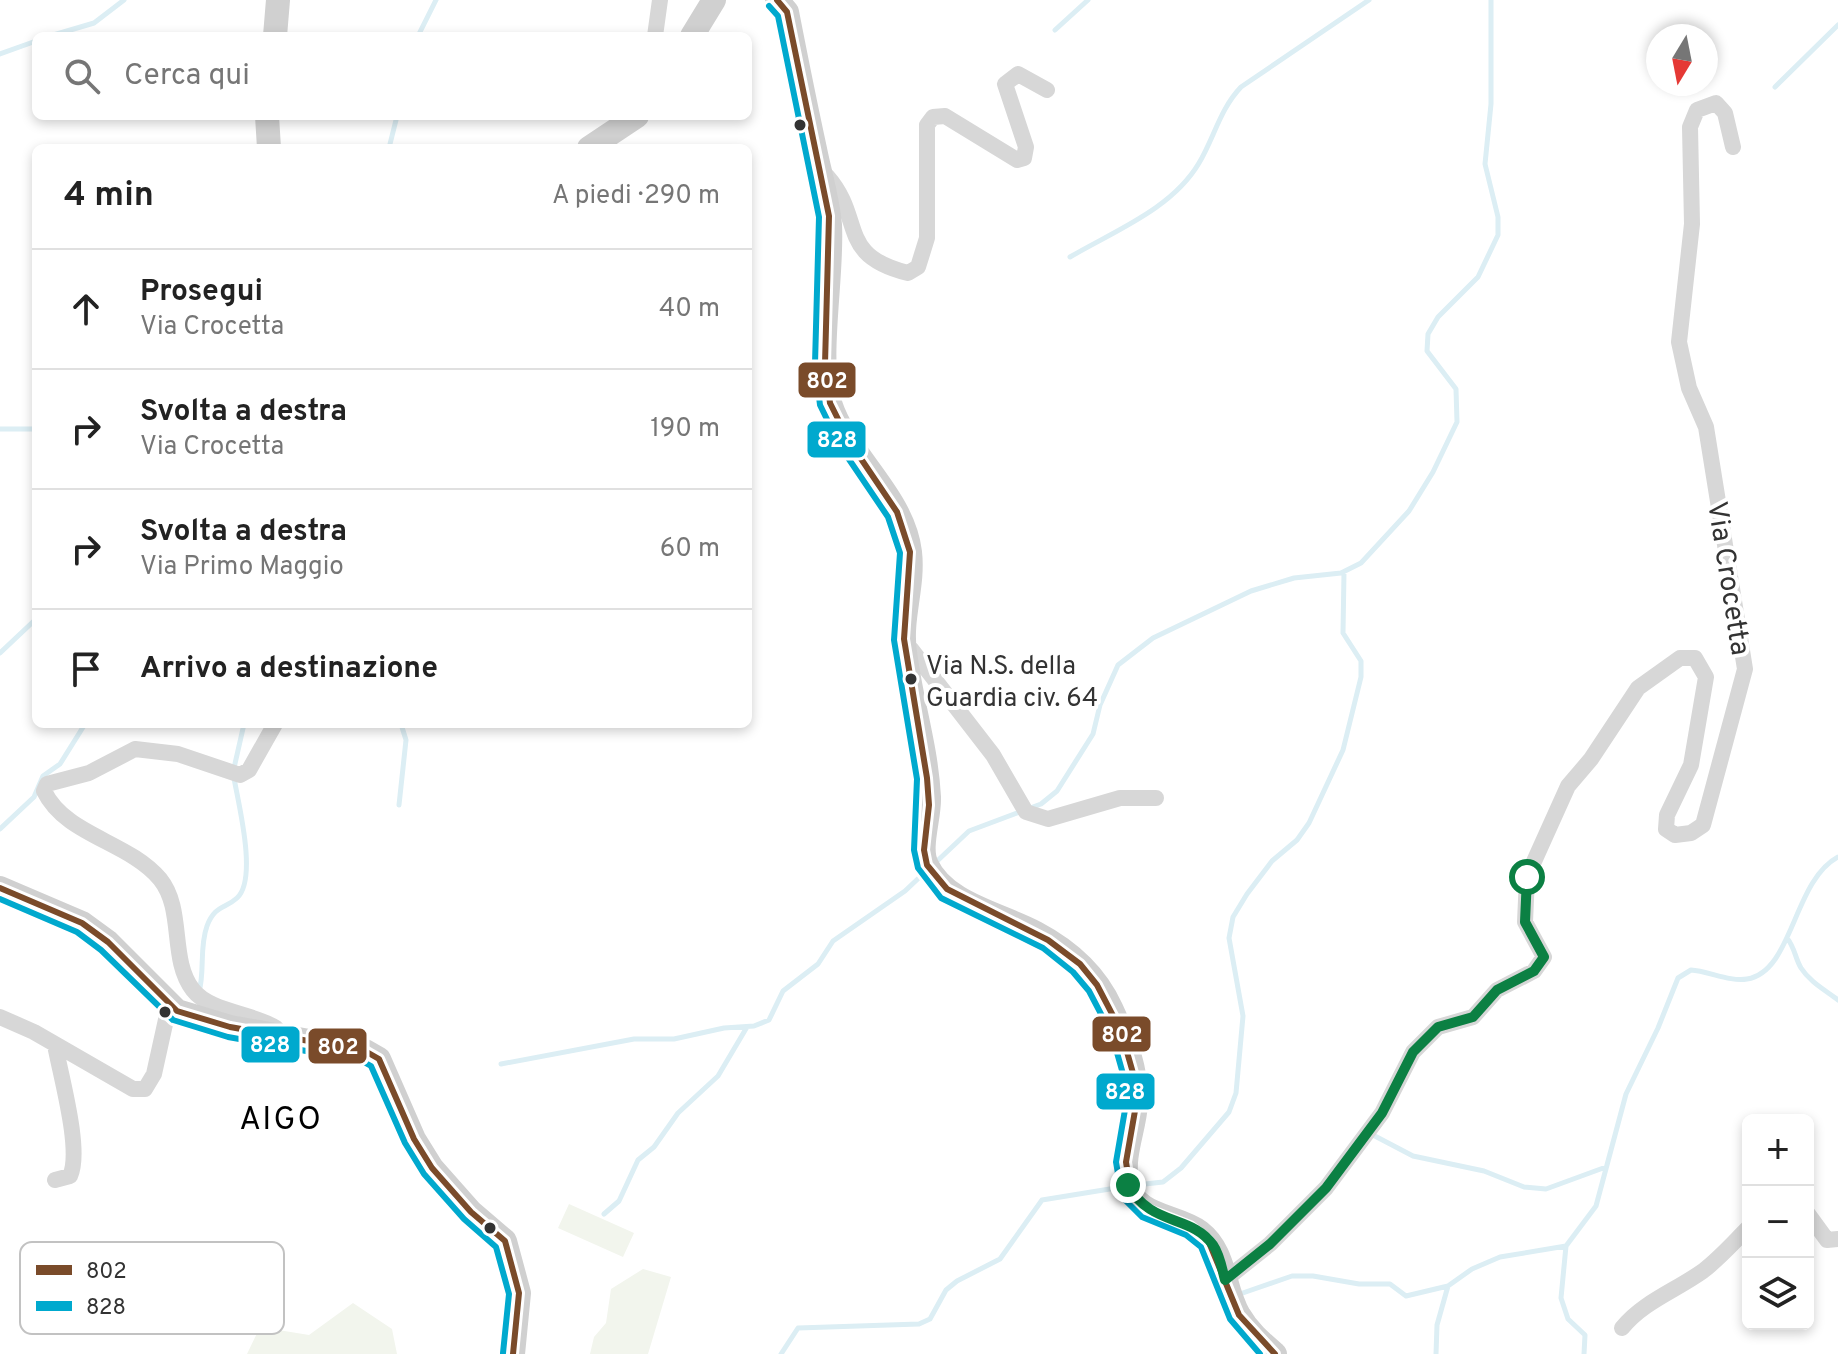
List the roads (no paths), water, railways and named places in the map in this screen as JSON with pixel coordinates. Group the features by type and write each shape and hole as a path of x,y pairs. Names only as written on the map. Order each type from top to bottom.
{"main road":[{"path":"275,32 278,0"},
{"path":"694,32 714,0"},
{"path":"777,0 787,12 830,233 825,365 829,402 905,531 912,579 905,617 904,646 925,743 929,812 923,859 934,878 955,895 1035,932 1068,952 1109,1003 1134,1073 1136,1104 1127,1155 1128,1185 1149,1211 1196,1229 1213,1244 1238,1314 1256,1338 1275,1354"},
{"path":"267,120 269,144"},
{"path":"595,144 629,120"},
{"path":"0,888 82,923 108,942 169,1006 209,1021 365,1051 379,1059 414,1139 432,1168 463,1204 505,1241 519,1293 513,1354"}],"street":[{"path":"656,32 660,0"},
{"path":"818,167 831,180 864,254 883,267 908,273 918,267 927,238 927,125 933,117 945,116 1017,160 1024,158 1026,147 1005,84 1018,74 1047,90"},
{"name":"Via Crocetta","path":"1225,1280 1270,1244 1326,1188 1382,1113 1413,1052 1438,1027 1473,1017 1497,990 1534,971 1544,957 1525,922 1527,877 1546,832 1568,786 1591,759 1638,688 1680,658 1695,658 1706,677 1691,765 1667,815 1666,829 1675,835 1691,833 1703,825 1745,669 1706,427 1689,388 1679,342 1692,224 1690,127 1697,110 1716,103 1725,113 1733,147"},
{"path":"904,646 911,649 993,755 1026,812 1048,819 1120,798 1156,798"},
{"path":"273,728 249,770 240,775 178,754 135,749 89,773 47,784 44,791 57,812 144,863 161,880 173,905 184,971 193,990 206,1000 267,1022 276,1028 277,1034"},
{"path":"0,1017 133,1089 145,1089 154,1074 169,1006"},
{"path":"55,1045 75,1147 75,1164 70,1176 55,1180"},
{"path":"1814,1223 1827,1240 1838,1239"},
{"path":"1622,1328 1637,1309 1657,1301 1716,1261 1742,1234"}],"waterway":[{"path":"64,32 94,23 124,0"},
{"path":"420,32 436,0"},
{"path":"1055,30 1088,0"},
{"path":"1070,257 1141,218 1174,193 1199,163 1222,114 1241,87 1369,0"},
{"path":"934,864 969,831 1041,804 1057,791 1093,734 1100,705 1118,665 1153,638 1251,591 1294,578 1341,573 1361,563 1409,511 1433,472 1457,422 1456,389 1427,351 1428,334 1438,317 1478,277 1498,235 1498,217 1485,164 1491,104 1491,0"},
{"path":"1775,87 1838,25"},
{"path":"0,54 32,42"},
{"path":"390,144 396,120"},
{"path":"0,429 32,429"},
{"path":"1136,1185 1163,1182 1181,1168 1229,1112 1236,1093 1243,1016 1229,938 1233,917 1272,861 1297,840 1309,823 1343,750 1361,677 1361,661 1343,633 1344,572"},
{"path":"0,653 32,623"},
{"path":"0,829 34,797 43,776 60,764 82,728"},
{"path":"234,768 243,728"},
{"path":"399,805 406,740 402,728"},
{"path":"199,992 207,926 217,911 237,898 246,875 245,840 234,778"},
{"path":"1237,1295 1292,1276 1313,1276 1359,1284 1390,1284 1406,1296 1448,1286 1472,1269 1500,1257 1566,1246 1596,1206 1626,1094 1678,978 1691,970 1740,980 1762,973 1784,944 1811,885 1823,869 1838,857"},
{"path":"501,1064 634,1039 674,1039 724,1028 754,1026 769,1020 783,991 818,964 833,941 905,891 923,874"},
{"path":"1787,938 1805,973 1838,1000"},
{"path":"604,1214 619,1201 638,1160 654,1147 678,1113 718,1076 747,1027"},
{"path":"1371,1134 1413,1156 1484,1171 1524,1187 1546,1189 1606,1167"},
{"path":"781,1354 798,1328 919,1324 930,1319 946,1290 1000,1259 1042,1200 1122,1187"},
{"path":"1566,1246 1561,1298 1568,1319 1585,1335 1584,1354"},
{"path":"1436,1354 1437,1325 1448,1286"}],"place":[{"name":"Via N.S. della Guardia civ. 64","path":"911,679"}],"district":[{"name":"AIGO","path":"281,1118"}]}
